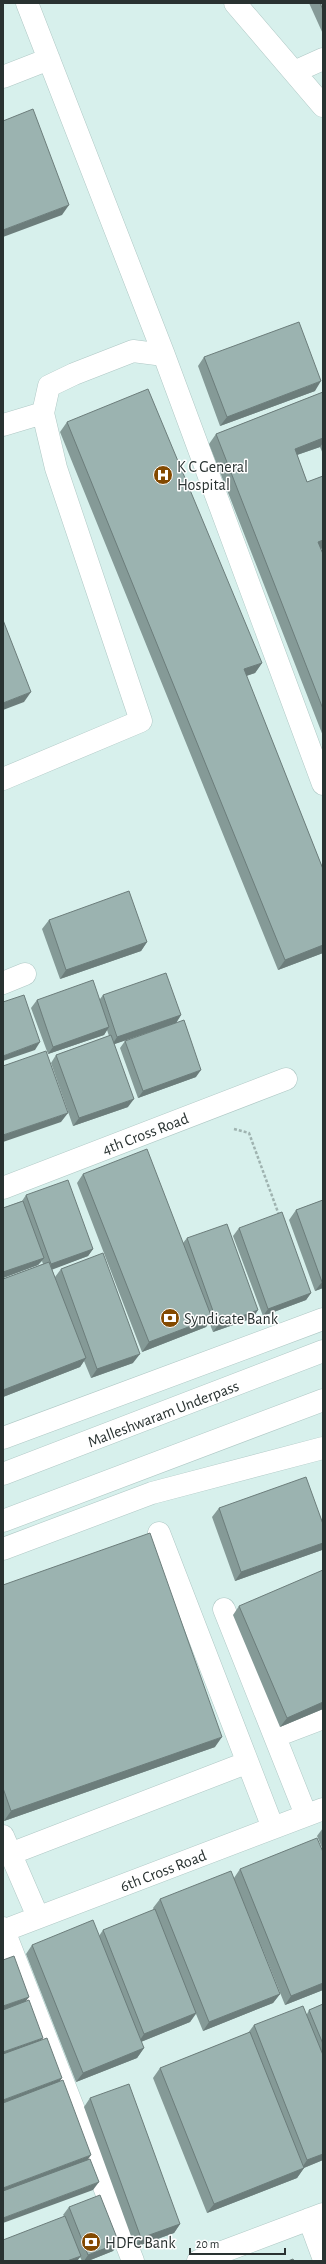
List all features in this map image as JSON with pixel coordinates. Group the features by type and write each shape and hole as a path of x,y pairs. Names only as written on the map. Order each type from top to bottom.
{"main road":[{"path":"27,3 164,355 323,784"},
{"path":"235,3 323,106"},
{"path":"3,77 49,59"},
{"path":"294,72 323,59"},
{"path":"3,779 141,721 56,468 43,413 49,386 74,374 133,351 164,355"},
{"path":"3,425 43,413"},
{"path":"3,983 25,974"},
{"name":"4th Cross Road","path":"3,1188 286,1079"},
{"path":"3,1438 323,1319"},
{"name":"Malleshwaram Underpass","path":"3,1474 323,1351"},
{"path":"3,1522 323,1400"},
{"path":"3,1549 152,1492 323,1448"},
{"path":"160,1532 246,1763 272,1828"},
{"path":"224,1608 276,1736 314,1812"},
{"path":"276,1736 323,1718"},
{"path":"38,1917 7,1845 246,1763"},
{"name":"6th Cross Road","path":"3,1930 314,1812"},
{"path":"3,1930 133,2261"},
{"path":"198,2261 316,2216 323,2257"}],"path":[{"path":"228,1128 249,1133 280,1218"}],"building":[{"path":"320,3 323,3 323,10"},
{"path":"33,109 69,205 3,230 3,121"},
{"path":"299,322 321,381 227,417 204,357"},
{"path":"148,389 262,663 244,669 323,869 323,945 285,960 67,422"},
{"path":"323,392 323,438 295,449 307,482 323,476 323,540 318,542 323,554 323,709 216,434"},
{"path":"3,620 31,692 3,703"},
{"path":"129,891 147,942 66,970 49,920"},
{"path":"166,973 181,1015 117,1037 103,995"},
{"path":"93,980 109,1027 53,1047 37,1000"},
{"path":"24,995 40,1042 3,1056 3,1002"},
{"path":"184,1020 201,1070 143,1091 125,1041"},
{"path":"111,1035 134,1099 79,1118 56,1055"},
{"path":"46,1051 68,1113 3,1135 3,1066"},
{"path":"147,1149 212,1318 149,1342 83,1174"},
{"path":"68,1180 93,1249 51,1264 26,1195"},
{"path":"323,1200 323,1281 322,1282 296,1210"},
{"path":"23,1201 44,1258 3,1272 3,1208"},
{"path":"282,1212 311,1293 268,1309 239,1228"},
{"path":"227,1224 258,1310 218,1325 187,1238"},
{"path":"103,1253 140,1354 97,1369 61,1269"},
{"path":"49,1262 86,1358 3,1390 3,1279"},
{"path":"306,1477 323,1524 323,1543 241,1572 219,1508"},
{"path":"150,1533 222,1737 11,1811 3,1788 3,1585"},
{"path":"323,1570 323,1702 287,1718 239,1606"},
{"path":"317,1838 323,1852 323,1983 291,1996 240,1869"},
{"path":"231,1871 280,1994 209,2022 160,1899"},
{"path":"155,1909 196,2013 144,2034 103,1930"},
{"path":"93,1920 144,2048 83,2073 32,1945"},
{"path":"14,1956 29,1997 3,2006 3,1960"},
{"path":"29,2000 43,2038 3,2052 3,2010"},
{"path":"323,2004 323,2044 309,2010"},
{"path":"303,2006 323,2055 323,2154 307,2160 254,2025"},
{"path":"250,2032 304,2168 214,2204 160,2068"},
{"path":"47,2038 62,2078 3,2100 3,2054"},
{"path":"63,2080 91,2155 3,2188 3,2103"},
{"path":"129,2084 180,2224 141,2238 90,2098"},
{"path":"90,2159 99,2182 3,2218 3,2191"},
{"path":"100,2195 119,2243 88,2255 69,2207"},
{"path":"65,2216 81,2256 67,2261 3,2261 3,2240"}],"place":[{"name":"K C General Hospital","path":"163,475"},
{"name":"Syndicate Bank","path":"170,1318"},
{"name":"HDFC Bank","path":"91,2242"}]}
